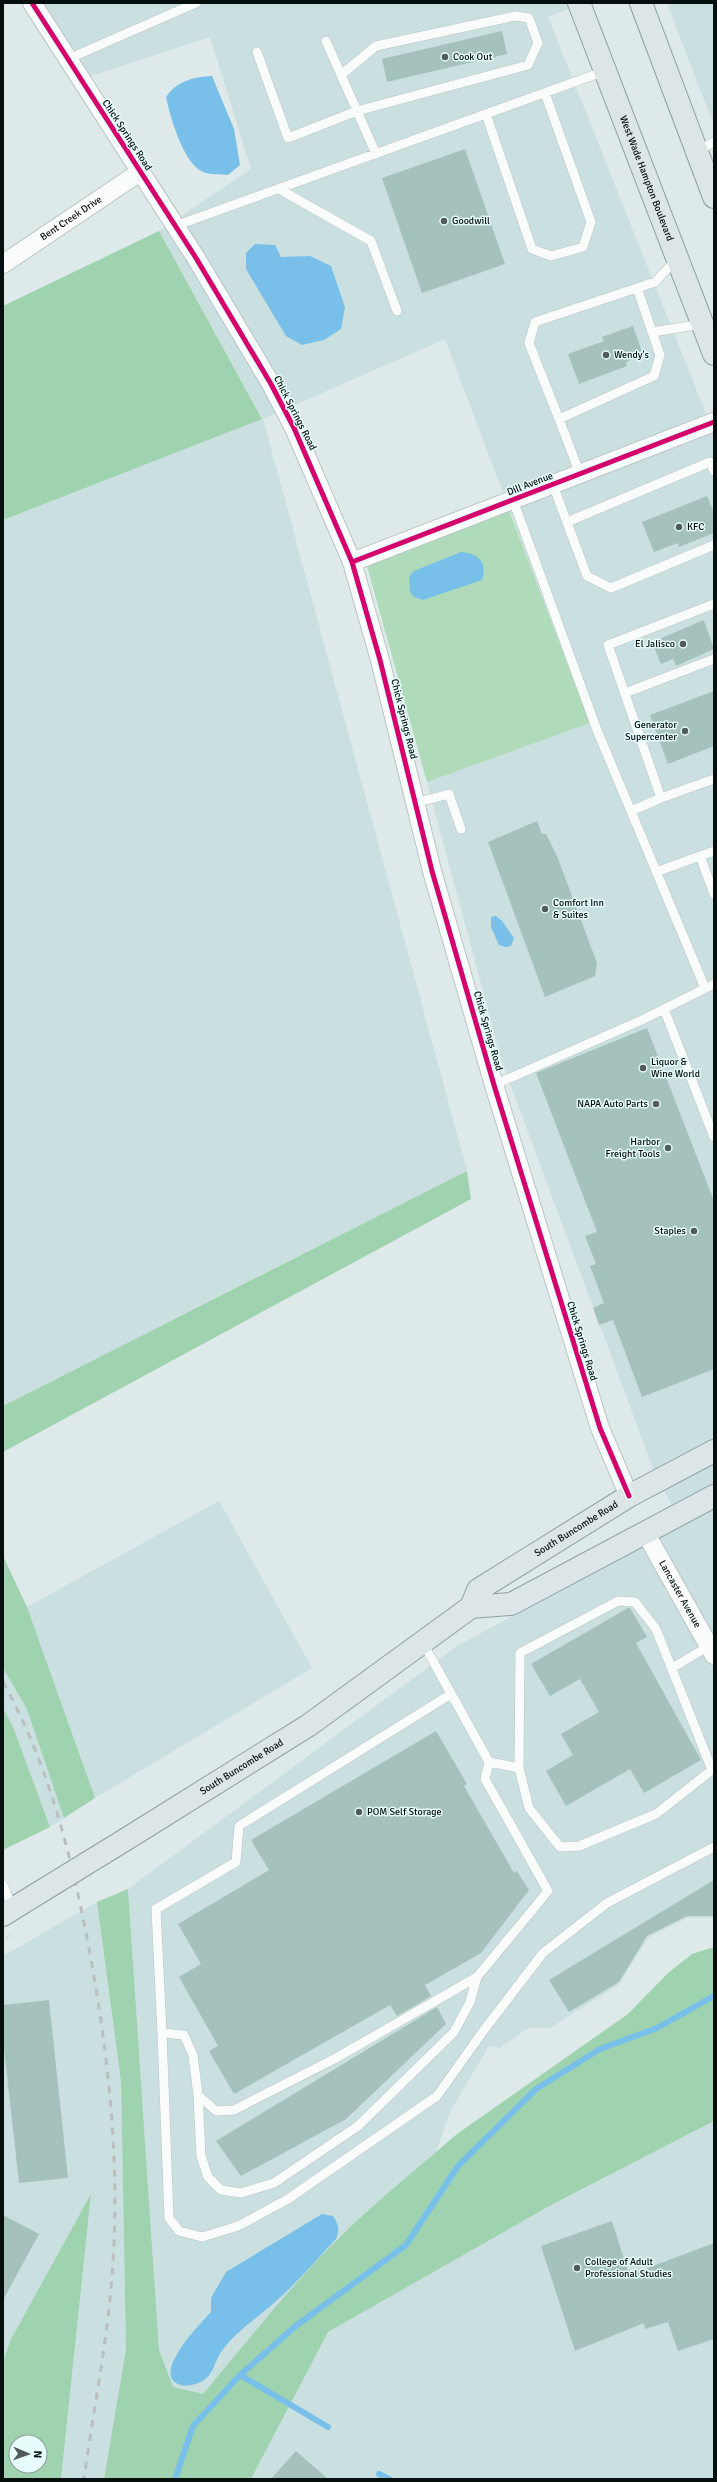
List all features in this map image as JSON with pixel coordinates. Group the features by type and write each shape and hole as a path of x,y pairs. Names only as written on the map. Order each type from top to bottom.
{"main road":[{"name":"West Wade Hampton Boulevard","path":"579,3 714,354"},
{"path":"641,3 705,146 714,197"},
{"name":"South Buncombe Road","path":"12,1910 309,1724 424,1643 472,1607 478,1590 628,1496 714,1451"},
{"path":"472,1607 511,1604 714,1496"}],"street":[{"name":"Chick Springs Road","path":"32,3 176,226 274,390 294,428 352,562 380,660 432,871 494,1085 600,1428 628,1496"},
{"name":"Bent Creek Drive","path":"3,264 140,172"},
{"name":"Dill Avenue","path":"352,562 714,422"},
{"name":"Lancaster Avenue","path":"644,1532 712,1651"}],"lane":[{"path":"68,59 197,4"},
{"path":"257,52 288,138 357,111 528,65 538,43 528,18 515,16 376,46 341,75"},
{"path":"326,41 376,154"},
{"path":"176,226 606,71"},
{"path":"486,114 532,249 551,256 583,247 590,222 545,93"},
{"path":"278,189 371,241 397,311"},
{"path":"580,474 529,343 534,322 655,282 678,258"},
{"path":"559,419 654,376 660,355 637,288"},
{"path":"652,332 703,324"},
{"path":"567,522 710,462 714,471"},
{"path":"553,484 587,576 611,588 714,545"},
{"path":"513,500 597,730 705,988"},
{"path":"661,798 608,645 714,604"},
{"path":"625,693 714,659"},
{"path":"631,812 661,798 714,779"},
{"path":"415,803 449,794 460,829"},
{"path":"656,872 714,851"},
{"path":"700,856 714,894"},
{"path":"494,1085 664,1009 714,984"},
{"path":"664,1009 714,1137"},
{"path":"618,1601 635,1602 656,1629 712,1770 656,1814 579,1846 560,1847 529,1808 519,1768 520,1653 618,1601"},
{"path":"198,2095 216,2111 234,2110 336,2058 477,1977 548,1891 485,1779 489,1762 424,1643"},
{"path":"672,1668 712,1651"},
{"path":"451,1694 239,1826 236,1862 156,1908 169,2218 179,2231 202,2237 238,2226 288,2199 437,2096 484,2030 544,1953 607,1903 714,1847"},
{"path":"489,1762 519,1768"},
{"path":"3,1885 12,1910"},
{"path":"162,2033 184,2035 193,2055 198,2095 201,2156 208,2177 221,2190 241,2193 274,2183 358,2126 454,2032 470,2002 477,1977"}],"shaded area":[{"path":"43,3 583,3 548,17 714,434 714,1918 687,1918 649,1937 618,1985 550,2028 528,2028 500,2048 489,2046 451,2110 436,2152 343,2234 255,2331 202,2395 173,2387 159,2350 128,1889 457,1646 682,1525 654,1471 502,1062 427,782 590,723 445,339 263,419 467,1171 3,1406 3,520 262,418 159,231 251,169 210,37 85,78"},
{"path":"667,3 714,3 714,124 699,87"},
{"path":"219,1501 312,1668 95,1798 27,1607"},
{"path":"3,1668 27,1709 64,1818 50,1827 13,1727 3,1708"},
{"path":"97,1902 121,2081 126,2349 104,2479 61,2479 91,2195 10,2341 3,2362 3,1956"},
{"name":"College of Adult Professional Studies","path":"714,2121 714,2479 251,2479 328,2332 553,2204"}],"green space":[{"path":"159,231 262,419 3,520 3,306"},
{"path":"504,497 590,723 427,782 362,548"},
{"path":"467,1171 471,1199 3,1452 3,1406"},
{"path":"3,1556 27,1607 95,1798 64,1818 27,1709 3,1668"},
{"path":"3,1708 13,1727 50,1827 3,1850"},
{"path":"128,1889 159,2350 173,2387 203,2394 306,2272 343,2234 385,2196 457,2134 628,2014 668,1973 692,1954 714,1947 714,2121 553,2204 328,2332 251,2479 104,2479 126,2349 121,2081 97,1902"},
{"path":"91,2194 61,2479 3,2479 3,2362 10,2341"}],"water":[{"path":"212,76 234,129 240,165 228,175 203,172 189,159 178,138 166,97 175,87 186,81 198,77"},
{"path":"255,244 275,245 281,257 310,256 331,266 345,307 341,329 324,340 302,345 286,336 246,269 246,253"},
{"path":"461,552 477,557 480,560 484,568 482,580 423,600 414,597 410,592 409,577 414,571"},
{"path":"496,916 502,921 514,938 511,946 506,947 499,945 491,927 491,917"},
{"path":"322,2214 333,2216 335,2219 338,2225 336,2239 283,2295 233,2338 221,2352 211,2372 205,2379 193,2385 178,2384 172,2378 171,2369 175,2359 181,2347 211,2312 211,2298 226,2272"}],"building":[{"name":"Cook Out","path":"502,31 507,54 387,82 382,59"},
{"name":"Goodwill","path":"465,149 505,264 422,293 382,178"},
{"name":"Wendy's","path":"633,326 643,355 626,362 627,366 579,384 568,354 604,341 602,337"},
{"name":"KFC","path":"707,496 714,513 714,533 679,547 678,543 654,552 642,522"},
{"name":"El Jalisco","path":"704,620 714,649 676,666 673,659 661,664 652,642"},
{"name":"Generator Supercenter","path":"714,691 714,746 668,764 650,715"},
{"name":"Comfort Inn & Suites","path":"537,821 542,834 546,834 557,856 597,963 595,976 545,997 488,842"},
{"path":"647,1028 714,1201 714,1369 642,1397 613,1320 599,1325 593,1308 604,1303 590,1266 596,1264 585,1236 597,1232 536,1073"},
{"path":"630,1608 647,1637 636,1643 701,1760 644,1793 630,1769 566,1806 546,1771 573,1755 561,1734 599,1712 580,1679 550,1696 531,1664"},
{"path":"436,1731 467,1784 464,1786 514,1873 517,1871 529,1890 481,1953 425,1985 431,1996 397,2016 390,2005 234,2094 209,2051 218,2046 179,1977 201,1964 178,1924 269,1870 251,1840"},
{"path":"714,1880 714,1916 687,1916 647,1936 619,1982 569,2012 549,1980"},
{"path":"49,2000 68,2178 19,2183 3,2039 3,2005"},
{"path":"437,2007 446,2024 346,2119 241,2176 216,2141"},
{"path":"3,2215 39,2234 3,2300"},
{"path":"612,2221 629,2275 714,2243 714,2339 678,2351 668,2322 645,2329 644,2323 575,2351 541,2246"},
{"path":"296,2451 328,2479 271,2479"}],"waterway":[{"path":"175,2479 193,2426 240,2375 297,2325 406,2245 458,2166 536,2089 600,2049 657,2028 714,1996"},
{"path":"240,2375 328,2427"},
{"path":"379,2474 389,2479"}],"railway":[{"path":"3,1682 19,1712 32,1743 65,1839 87,1938 107,2064 114,2149 115,2191 112,2276 107,2327 84,2479"}],"cycle path":[{"path":"32,3 196,258 271,384 294,428 352,562 380,660 432,871 494,1085 600,1428 629,1496"},
{"path":"352,562 714,422"}],"place":[{"name":"Cook Out","path":"445,57"},
{"name":"Goodwill","path":"444,221"},
{"name":"Wendy's","path":"606,355"},
{"name":"KFC","path":"679,527"},
{"name":"El Jalisco","path":"683,644"},
{"name":"Generator Supercenter","path":"685,731"},
{"name":"Comfort Inn & Suites","path":"545,909"},
{"name":"Liquor & Wine World","path":"643,1068"},
{"name":"NAPA Auto Parts","path":"656,1104"},
{"name":"Harbor Freight Tools","path":"668,1148"},
{"name":"Staples","path":"694,1231"},
{"name":"POM Self Storage","path":"359,1812"},
{"name":"College of Adult Professional Studies","path":"577,2268"}]}
